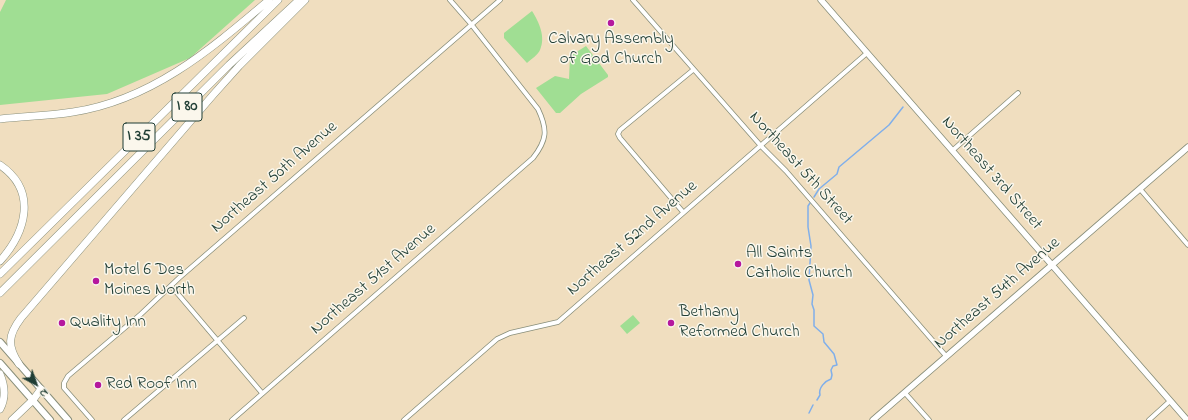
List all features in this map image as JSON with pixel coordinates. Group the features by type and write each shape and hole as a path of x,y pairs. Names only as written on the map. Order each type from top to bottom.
{"highway":[{"path":"0,119 73,112 108,103 158,83 196,59 269,0"},
{"name":"I 35","path":"0,274 278,0"},
{"name":"I 80","path":"0,294 224,70 299,0"},
{"path":"19,364 12,352 10,340 14,329 21,318 223,83 305,0"},
{"path":"0,165 13,177 17,183 24,207 21,230 13,245 0,261"},
{"path":"0,374 4,387 4,394 0,409"},
{"path":"12,420 33,400 41,389"}],"main road":[{"path":"0,342 68,420"},
{"path":"0,363 50,420"}],"street":[{"name":"Northeast 51st Avenue","path":"232,420 533,158 544,142 545,131 542,118 535,105 471,24 450,0"},
{"name":"Northeast 50th Avenue","path":"92,420 64,388 64,383 68,376 500,0"},
{"name":"Northeast 5th Street","path":"633,0 761,146 786,171 946,356"},
{"name":"Northeast 3rd Street","path":"821,0 1187,420"},
{"name":"Northeast 52nd Avenue","path":"404,420 497,339 510,333 558,322 867,52"},
{"path":"683,212 618,134 620,130 694,70"},
{"path":"953,150 1018,93"},
{"name":"Northeast 54th Avenue","path":"874,420 1188,147"},
{"path":"1140,189 1188,245"},
{"path":"172,287 262,393"},
{"path":"124,420 244,318"},
{"path":"905,393 929,420"},
{"path":"1149,420 1170,401"}],"green space":[{"path":"6,0 255,0 190,58 107,94 0,105 0,12"},
{"path":"532,11 541,30 542,45 539,52 527,63 504,38 504,33"},
{"path":"586,46 608,77 581,94 560,113 556,113 536,88 555,76 569,79 570,56"},
{"path":"633,315 640,323 627,334 620,326"}],"waterway":[{"path":"814,197 819,189 837,174 839,167 889,125 903,107"},
{"path":"810,203 808,206 808,227 811,246 809,280 813,295 812,304 814,310 814,326 823,334 824,342 834,354 837,365 833,366 831,370 831,379 822,385 820,395 817,400"},
{"path":"809,413 813,405"}],"place":[{"name":"Calvary Assembly of God Church","path":"611,23"},
{"name":"All Saints Catholic Church","path":"738,264"},
{"name":"Motel 6 Des Moines North","path":"96,281"},
{"name":"Quality Inn","path":"62,323"},
{"name":"Bethany Reformed Church","path":"671,323"},
{"name":"Red Roof Inn","path":"98,385"}]}
